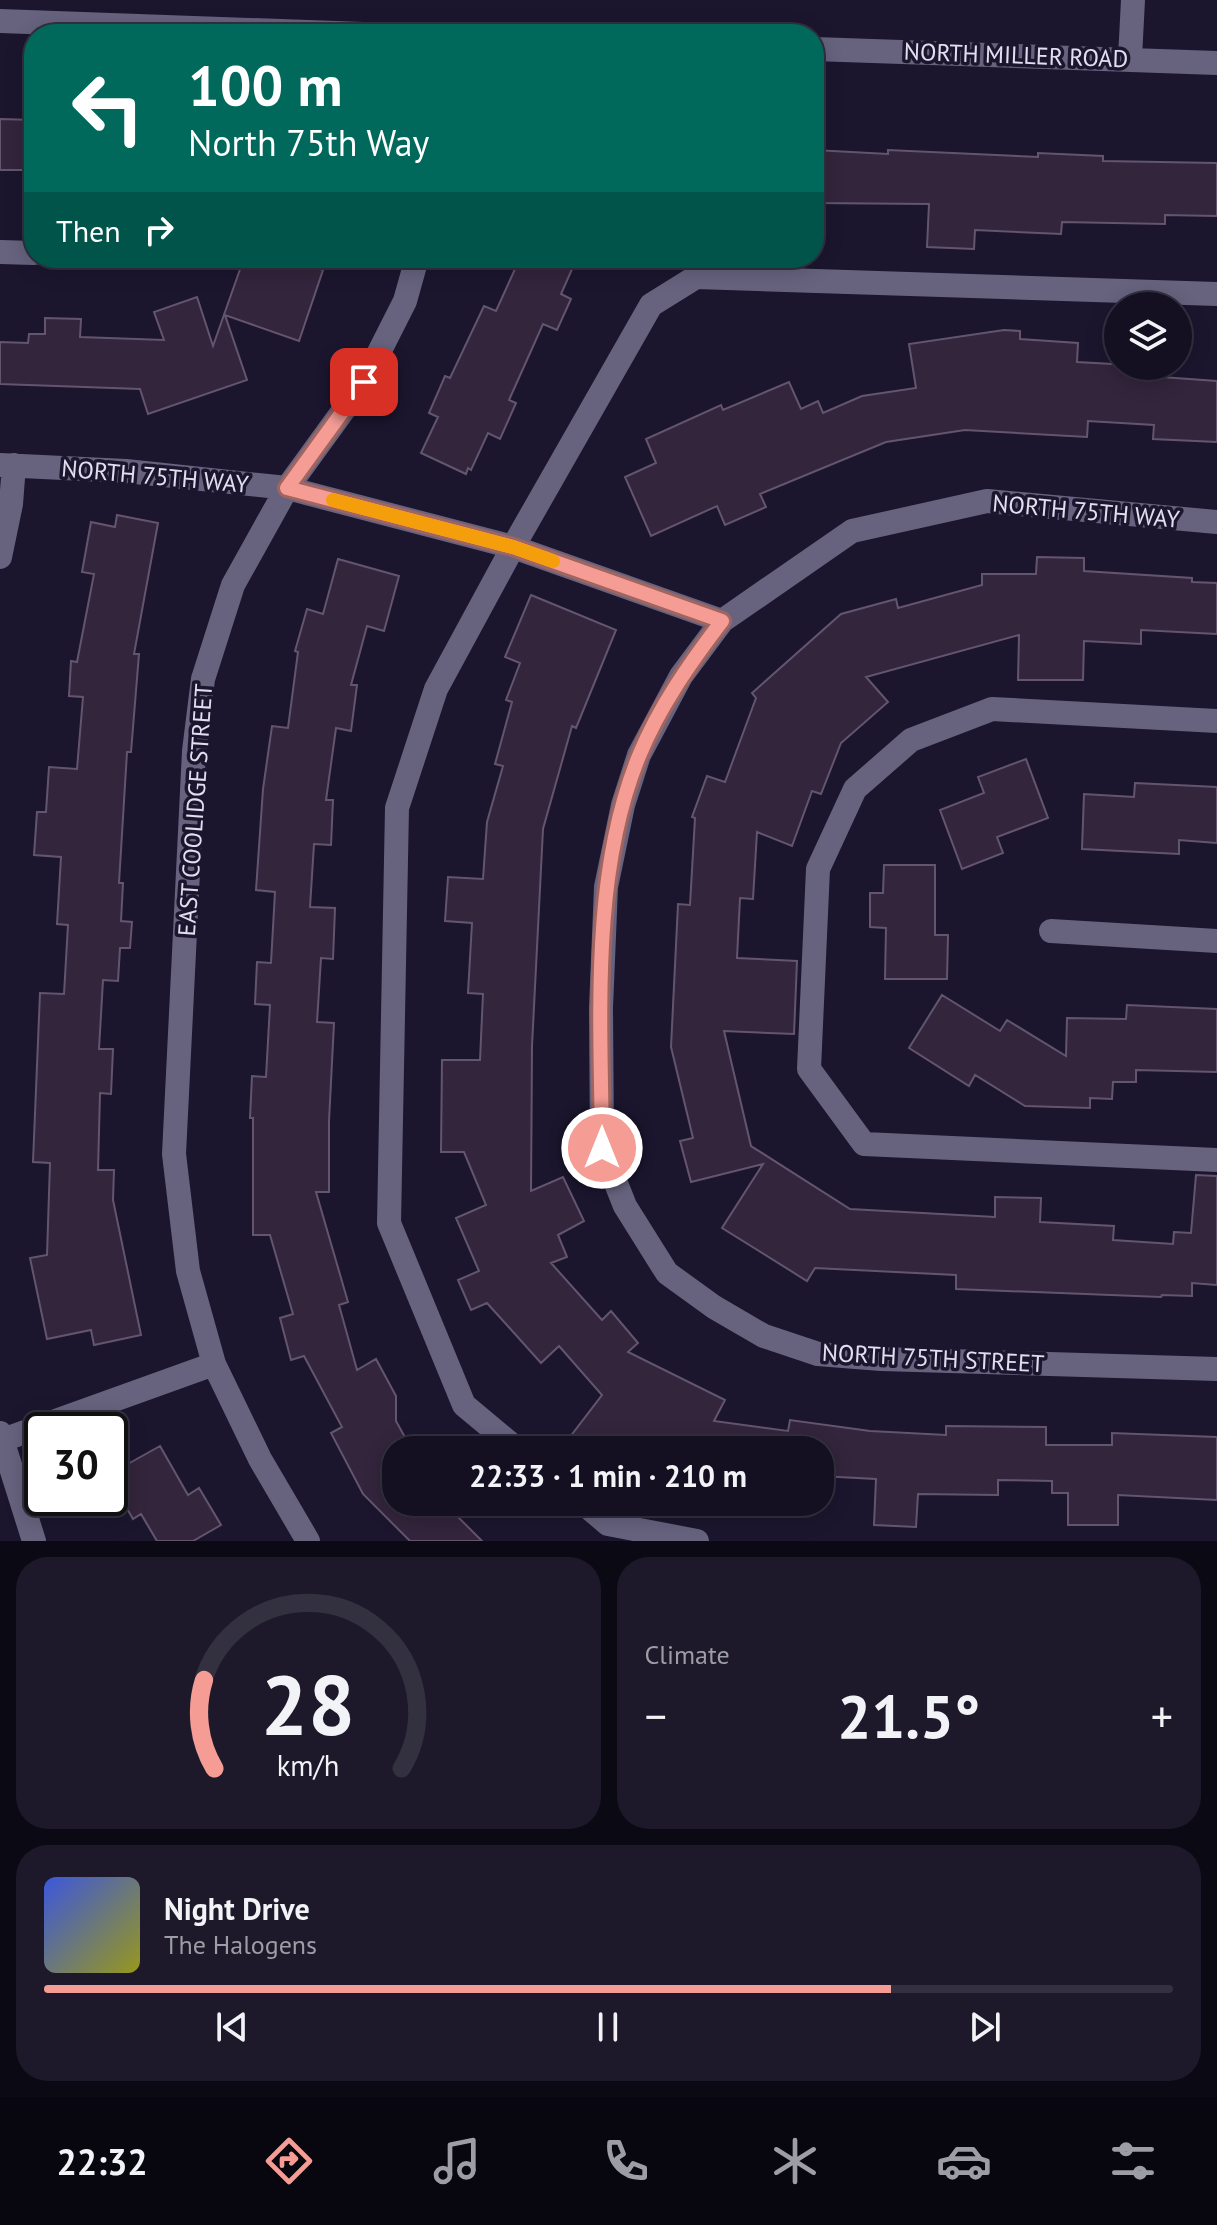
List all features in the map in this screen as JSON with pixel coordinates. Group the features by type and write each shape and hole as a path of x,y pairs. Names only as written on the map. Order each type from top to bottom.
{"street":[{"path":"1130,58 1133,0"},
{"path":"0,21 60,24"},
{"name":"NORTH MILLER ROAD","path":"824,49 1217,63"},
{"path":"0,252 24,253"},
{"name":"EAST COOLIDGE STREET","path":"308,1541 260,1459 214,1364 188,1271 174,1154 194,751 203,679 233,585 287,488 364,382 405,301 414,268"},
{"path":"501,1436 464,1405 389,1223 397,808 436,689 651,305 696,277 1217,294"},
{"path":"0,557 11,504 7,465"},
{"name":"NORTH 75TH WAY","path":"7,465 126,471 287,488 513,547 722,621 852,531 987,501 1217,522"},
{"name":"NORTH 75TH STREET","path":"722,621 681,676 639,755 623,805 606,887 601,1008 602,1148 625,1206 667,1273 714,1307 764,1336 818,1354 881,1359 1217,1369"},
{"path":"1217,721 992,709 911,740 855,789 818,869 809,1069 864,1144 1217,1160"},
{"path":"1051,931 1217,941"},
{"path":"34,1541 1,1438 214,1364"},
{"path":"599,1516 608,1524 697,1541"}],"building":[{"path":"0,119 24,120 24,170 0,170"},
{"path":"888,150 1038,157 1038,153 1103,156 1103,161 1217,163 1217,216 1165,215 1165,224 1062,222 1061,234 975,230 974,249 927,247 929,204 824,203 824,151 888,154"},
{"path":"240,268 323,270 299,341 225,315 247,380 148,414 140,389 0,384 0,342 28,343 29,334 45,334 45,318 81,319 80,337 164,340 154,312 197,297 213,346"},
{"path":"515,268 573,268 561,294 571,299 557,330 543,324 509,400 516,403 500,439 488,433 471,470 468,468 466,474 421,453 438,417 429,413 445,376 450,378 484,306 496,311"},
{"path":"1004,330 1020,331 1020,339 1078,343 1077,362 1104,364 1104,380 1217,381 1217,442 1153,439 1154,425 1088,421 1087,437 965,430 886,442 760,494 766,507 725,525 717,506 651,536 625,477 656,463 646,439 721,405 723,410 789,382 801,409 818,401 823,413 862,396 916,388 909,344"},
{"path":"117,515 158,523 134,654 139,654 131,752 127,752 119,883 123,883 121,921 132,922 130,948 120,948 118,981 103,980 99,1049 113,1049 111,1094 100,1093 98,1170 114,1170 113,1200 141,1335 94,1345 91,1330 47,1339 30,1258 47,1255 50,1163 33,1162 40,993 64,994 68,925 57,924 61,857 34,855 37,812 46,812 49,767 77,769 83,697 69,696 71,661 77,662 94,574 82,572 91,522 115,527"},
{"path":"1037,557 1084,558 1084,571 1192,578 1192,582 1217,583 1217,634 1141,630 1141,644 1084,641 1083,680 1018,680 1019,635 866,677 888,702 841,743 821,794 812,791 792,846 757,832 753,899 740,898 737,958 797,961 794,1034 724,1031 751,1146 850,1209 995,1217 995,1197 1041,1198 1040,1222 1114,1226 1113,1240 1173,1244 1174,1232 1191,1233 1196,1175 1217,1176 1217,1285 1192,1283 1192,1296 1161,1297 956,1289 956,1275 815,1268 807,1281 722,1228 763,1164 691,1182 680,1141 693,1138 671,1047 678,904 690,905 695,818 692,817 707,776 725,782 756,698 752,693 841,614 896,599 898,608 982,585 982,574 1036,574"},
{"path":"338,559 399,576 384,631 367,626 351,685 357,685 351,731 336,728 326,800 333,800 331,845 314,844 310,907 335,908 333,959 321,958 317,1022 334,1023 329,1192 316,1192 348,1302 339,1305 357,1370 376,1359 396,1396 396,1421 404,1436 382,1436 382,1513 363,1494 331,1433 342,1427 304,1356 291,1360 280,1318 293,1314 270,1235 253,1235 252,1076 266,1077 270,1005 255,1004 257,962 271,963 275,892 256,890 263,789 272,726 288,728 298,652 295,651 307,609 323,614"},
{"path":"531,595 616,630 576,728 572,726 543,829 532,1046 531,1191 563,1177 584,1221 558,1235 567,1257 551,1263 602,1320 611,1311 638,1343 628,1352 725,1400 714,1421 788,1431 790,1420 870,1431 946,1435 946,1426 1046,1427 1046,1445 1112,1445 1112,1433 1217,1437 1217,1500 1118,1495 1118,1525 1068,1525 1068,1493 1052,1493 1052,1481 998,1480 998,1495 918,1494 916,1527 874,1525 876,1479 834,1477 834,1436 571,1436 602,1395 559,1346 541,1363 487,1303 471,1310 458,1280 479,1271 456,1218 486,1205 464,1152 441,1152 442,1060 480,1060 483,994 468,993 472,923 445,921 448,877 483,879 487,822 503,766 495,764 512,702 506,700 520,663 505,657"},
{"path":"1026,759 1048,818 997,837 1003,853 962,869 940,810 984,793 978,777"},
{"path":"1135,783 1217,787 1217,843 1179,840 1179,854 1082,849 1084,794 1134,797"},
{"path":"884,865 935,865 935,935 948,935 947,979 885,979 886,928 870,927 870,893 883,893"},
{"path":"942,995 1000,1031 1007,1020 1066,1056 1067,1018 1126,1019 1127,1005 1217,1009 1217,1072 1136,1070 1136,1082 1113,1082 1112,1099 1090,1098 1090,1108 1025,1106 975,1075 969,1086 909,1048"},
{"path":"160,1446 188,1495 199,1488 221,1525 193,1541 157,1541 141,1514 133,1519 128,1510 128,1464"},
{"path":"385,1516 457,1516 482,1541 410,1541"}],"slow traffic":[{"path":"333,500 513,547 553,561"}],"route":[{"path":"364,382 287,488 513,547 722,621 681,676 639,755 623,805 606,887 601,1008 602,1148"}]}
